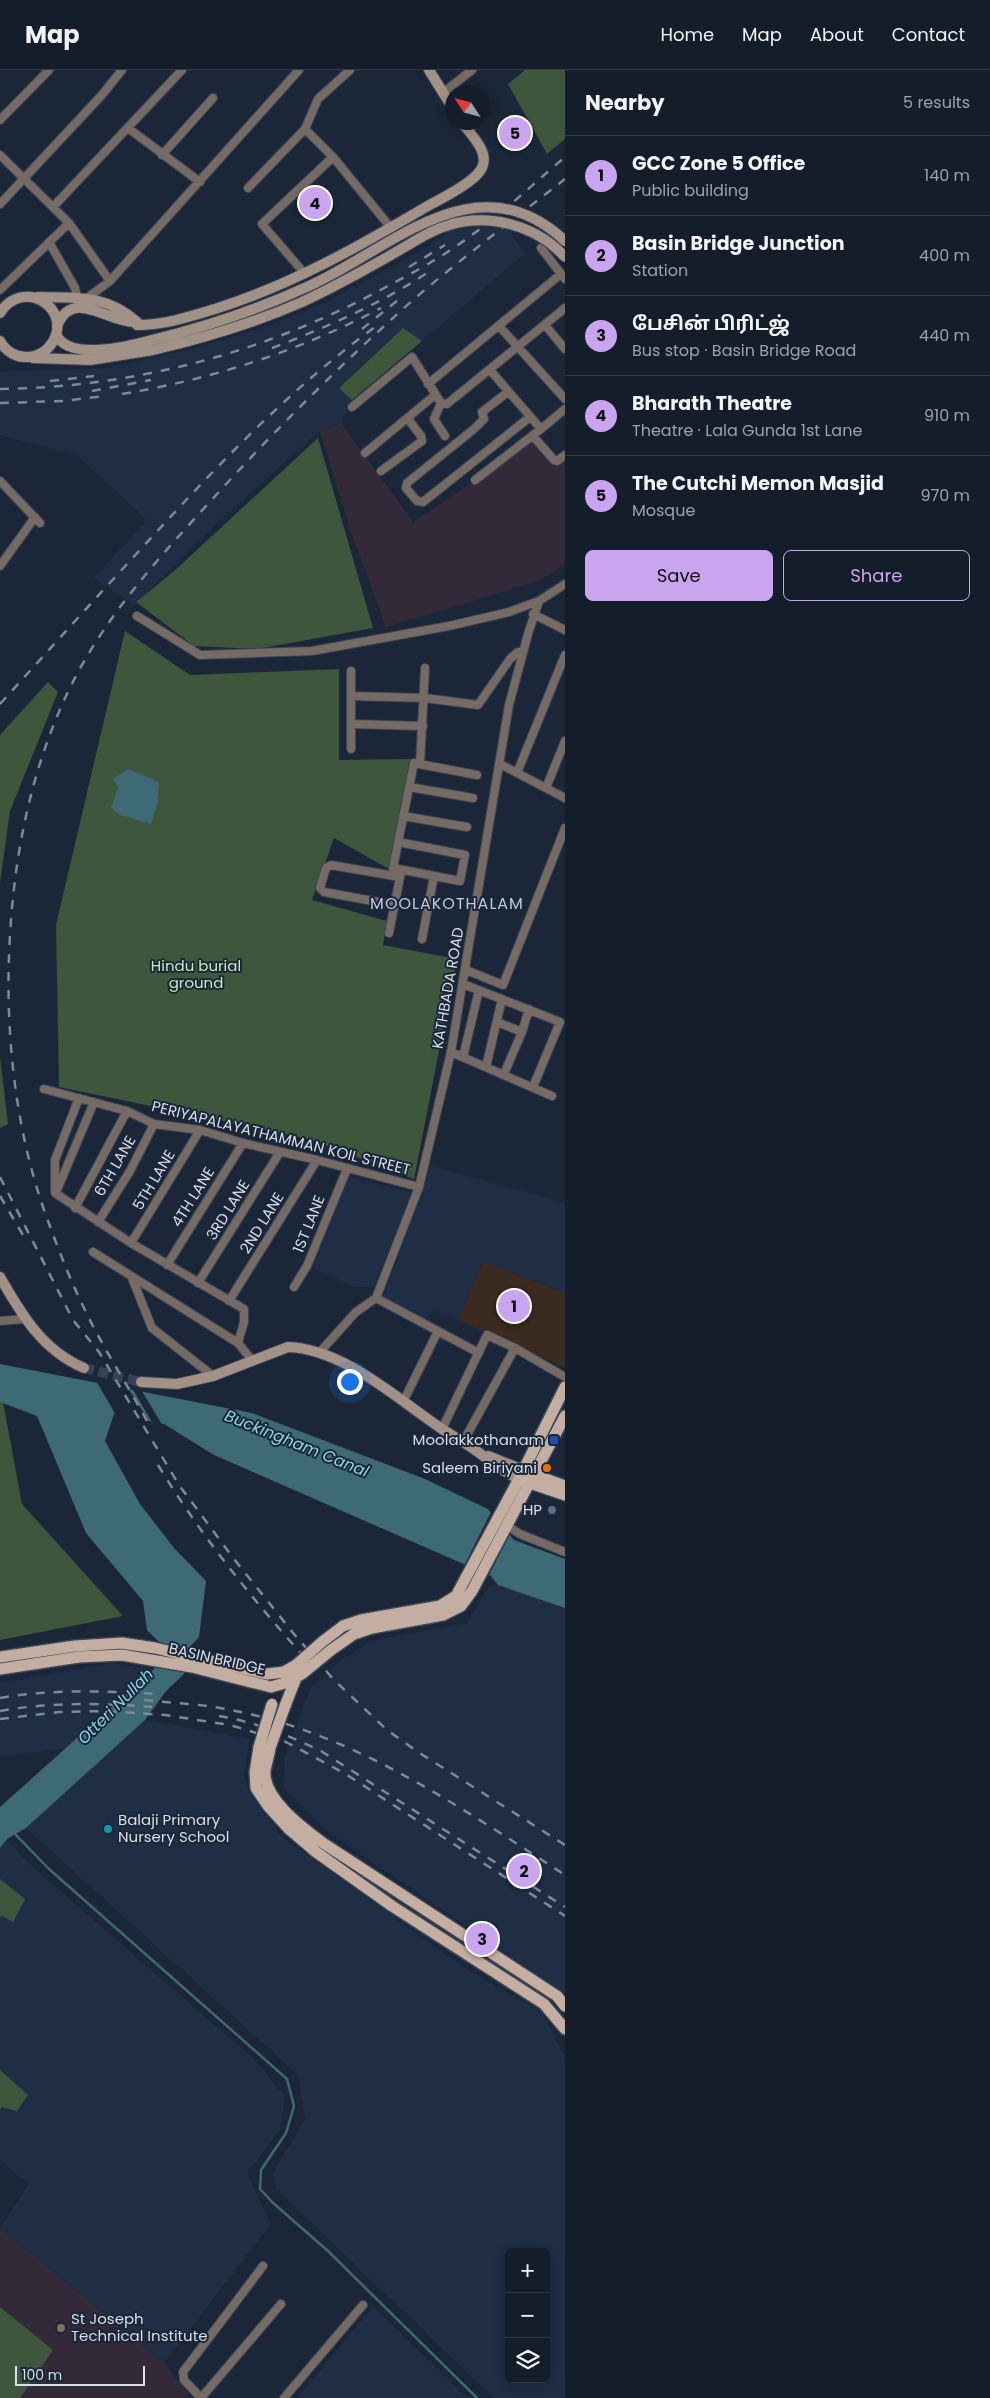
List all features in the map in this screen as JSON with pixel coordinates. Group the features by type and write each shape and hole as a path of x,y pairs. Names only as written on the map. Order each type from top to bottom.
{"main road":[{"path":"429,70 444,92"},
{"path":"28,357 46,350 68,312 82,308 96,311 116,321 136,322 137,325 182,319 236,302 305,274 390,228 467,182 481,171 484,162 482,154 467,130"},
{"path":"33,297 50,307 54,314 56,330 65,343 89,350 153,345 288,296 333,274 432,218 457,210 489,208 516,212 544,226 565,241"},
{"path":"0,341 9,352 28,357 90,360 239,326 300,303 342,283 435,230 459,222 488,221 520,227 548,242 565,257"},
{"path":"0,313 14,299 82,297 111,305 137,320 137,325"},
{"path":"0,1277 24,1319 58,1354 84,1368"},
{"path":"141,1382 177,1384 213,1376 288,1347 319,1352 351,1368 404,1400 442,1429 480,1453 501,1471 565,1486"},
{"path":"526,1477 565,1387"},
{"path":"526,1477 565,1416"},
{"path":"526,1477 565,1494"},
{"name":"BASIN BRIDGE","path":"193,1662 271,1687 281,1685 327,1646 343,1626 361,1620 440,1606 467,1589 526,1477"},
{"path":"0,1657 75,1646 122,1643 154,1654"},
{"path":"0,1669 79,1657 154,1654"},
{"name":"BASIN BRIDGE","path":"154,1654 267,1674 298,1672"},
{"path":"298,1672 255,1772 256,1788 268,1806 289,1829 316,1852 392,1906 544,2004 565,2029"},
{"path":"271,1687 273,1695 265,1748 265,1773 269,1788 294,1821 322,1843 557,1996 565,2006"}],"street":[{"path":"0,120 49,70"},
{"path":"0,204 101,96 122,70"},
{"path":"53,207 182,70"},
{"path":"49,242 82,297 110,281 299,70"},
{"path":"248,188 305,128 318,99 350,70"},
{"path":"444,92 472,70"},
{"path":"162,155 213,98"},
{"path":"128,128 200,182"},
{"path":"305,128 333,157 390,228"},
{"path":"0,155 69,223 110,281"},
{"path":"305,274 262,224 333,157"},
{"path":"0,290 69,223"},
{"path":"428,384 563,276 541,248"},
{"path":"445,436 434,419 443,404 490,370 565,308"},
{"path":"545,325 565,349"},
{"path":"499,326 565,399"},
{"path":"352,407 412,358 435,395 443,404"},
{"path":"490,370 541,429"},
{"path":"508,392 483,411 484,419 474,429 407,483 406,488 417,501 423,502 530,417"},
{"path":"365,453 435,395"},
{"path":"475,480 565,409"},
{"path":"381,470 422,441 421,436 408,419"},
{"path":"533,436 554,460 558,461 565,455"},
{"path":"0,481 38,520 0,566"},
{"name":"KATHBADA ROAD","path":"376,1298 419,1187 451,1052 509,705 533,614 539,602 565,584"},
{"path":"137,616 200,655 312,651 449,626 508,612 539,602"},
{"path":"533,614 565,630"},
{"path":"351,696 425,698 478,705 510,659 518,652 523,652"},
{"path":"517,773 565,655"},
{"path":"389,933 395,906 398,842 417,764 423,726 426,668"},
{"path":"351,670 351,749"},
{"path":"351,724 423,726"},
{"path":"546,788 565,742"},
{"path":"417,764 477,775"},
{"path":"500,764 565,798"},
{"path":"410,787 472,798"},
{"path":"403,816 467,827"},
{"path":"466,970 504,985 565,828"},
{"path":"395,906 324,892 320,888 326,868 331,865 434,876 460,881 465,855 398,842"},
{"path":"422,939 434,876"},
{"path":"463,984 560,1022 533,1087"},
{"path":"463,1057 479,990"},
{"path":"486,1067 502,999"},
{"path":"504,1074 522,1032 529,1009"},
{"path":"497,1022 522,1032"},
{"path":"451,1052 552,1096"},
{"name":"PERIYAPALAYATHAMMAN KOIL STREET","path":"44,1089 127,1111 154,1124 200,1130 242,1143 317,1160 419,1187"},
{"path":"55,1194 55,1160 80,1098"},
{"path":"55,1194 94,1102"},
{"path":"75,1208 127,1111"},
{"name":"6TH LANE","path":"98,1222 130,1171 154,1124"},
{"name":"5TH LANE","path":"131,1244 200,1130"},
{"name":"4TH LANE","path":"167,1265 242,1143"},
{"name":"3RD LANE","path":"198,1283 280,1152"},
{"name":"2ND LANE","path":"229,1301 317,1160"},
{"name":"1ST LANE","path":"294,1287 307,1266 347,1169"},
{"path":"55,1194 131,1244 244,1309 244,1322 238,1342"},
{"path":"93,1252 132,1278 238,1342 251,1360"},
{"path":"132,1278 152,1328 213,1376"},
{"path":"319,1352 356,1312 376,1298 479,1353"},
{"path":"0,1321 24,1319"},
{"path":"404,1400 438,1331"},
{"path":"442,1429 487,1335 515,1348 565,1377"},
{"path":"463,1442 515,1348"},
{"path":"503,1522 516,1532 565,1552"},
{"path":"263,2266 183,2372 184,2380 201,2398 281,2304"},
{"path":"284,2398 362,2305"}],"shaded area":[{"path":"491,199 524,254 422,341 403,328 339,387 352,400 341,423 320,431 226,515 134,605 94,578 147,520 78,456 0,435 0,372 108,368 186,350 263,328 326,302 426,248"},
{"path":"341,423 413,522 534,442 554,467 565,458 565,564 541,580 386,627 350,529 320,431"},
{"path":"431,1166 565,1203 565,1293 483,1261 458,1320 434,1310 423,1321 383,1298"},
{"path":"349,1176 412,1193 374,1287 354,1287 313,1268"},
{"path":"483,1261 565,1293 565,1368 458,1320"},
{"path":"498,1585 565,1608 565,1993 328,1832 284,1788 285,1757 310,1689 336,1664 370,1641 467,1623 489,1586"},
{"path":"112,1663 153,1669 141,1683 66,1748 0,1757 0,1683"},
{"path":"145,1720 250,1739 244,1776 250,1794 282,1837 463,1967 542,2012 565,2058 565,2398 494,2398 276,2189 273,2173 305,2119 298,2075 26,1828"},
{"path":"7,1839 28,1863 254,2059 285,2096 280,2130 247,2173 271,2224 164,2363 0,2228 29,2184 0,2160 0,1848"},
{"name":"St Joseph Technical Institute","path":"0,2228 164,2363 188,2393 184,2398 0,2398"},
{"path":"373,2306 468,2398 297,2398"}],"green space":[{"path":"525,70 565,70 565,139 547,154 508,84"},
{"path":"403,328 422,341 352,400 339,388"},
{"path":"318,438 373,628 257,649 194,646 136,602 173,572"},
{"name":"Hindu burial ground","path":"125,631 190,675 339,669 339,760 410,759 389,869 334,838 312,900 387,921 383,945 457,959 414,1179 309,1139 59,1087 56,925"},
{"path":"48,682 58,692 10,811 0,883 0,735"},
{"path":"0,1057 8,1124 0,1128"},
{"path":"0,1402 3,1402 22,1504 123,1616 0,1640"},
{"path":"0,1879 25,1899 13,1922 2,1916 0,1917"},
{"path":"0,2070 28,2095 17,2111 2,2107 0,2109"},
{"path":"0,2307 53,2350 20,2398 0,2398"}],"water":[{"path":"128,769 159,782 157,805 151,824 120,815 111,808 118,787 113,779"},
{"path":"0,1364 252,1413 425,1479 488,1509 514,1540 565,1559 565,1608 498,1585 491,1576 214,1455 164,1424 114,1414 105,1441 140,1504 174,1548 206,1581 199,1637 188,1649 184,1674 166,1691 145,1720 26,1828 7,1839 0,1848 0,1807 154,1669 159,1642 147,1630 143,1601 86,1533 37,1416 0,1402"}],"pier":[{"path":"95,1379 126,1385 150,1423 136,1421 134,1418 132,1420 117,1417"},
{"path":"131,1386 140,1388 163,1426 153,1424"},
{"path":"492,1510 510,1534 488,1577 463,1568"}],"waterway":[{"path":"14,1833 49,1869 287,2079 294,2106 286,2133 261,2170 260,2189 272,2202 328,2251 477,2398"}],"tunnel":[{"path":"84,1368 141,1382"}],"railway":[{"path":"0,389 51,387 152,373 200,362 296,330 388,286 450,251 482,228 565,157"},
{"path":"147,1421 107,1352 75,1288 37,1189 21,1124 9,1023 9,957 18,856 24,824 41,759 66,696 95,644 129,595 187,527 282,425 386,324 450,269 565,179"},
{"path":"409,267 445,245"},
{"path":"272,348 352,315 427,273"},
{"path":"362,329 403,296"},
{"path":"122,394 156,388 255,362 319,337 381,308"},
{"path":"0,704 223,461 311,378 375,327"},
{"path":"50,381 94,376"},
{"path":"92,391 151,380"},
{"path":"0,403 63,401 104,396"},
{"path":"0,1177 73,1320 99,1352 179,1485 234,1559 294,1634 334,1680 387,1730 418,1752 565,1845"},
{"path":"0,1196 23,1235"},
{"path":"158,1465 193,1519 232,1571 272,1621 315,1669"},
{"path":"0,1698 58,1692 155,1694"},
{"path":"144,1700 231,1710 277,1721 321,1736 406,1776 487,1824 565,1875"},
{"path":"0,1711 76,1704 152,1707"},
{"path":"0,1719 59,1712 106,1711 165,1715 230,1725 286,1742 344,1773 565,1916"},
{"path":"219,1716 271,1730 321,1751 565,1907"}],"place":[{"name":"The Cutchi Memon Masjid","path":"515,133"},
{"name":"Bharath Theatre","path":"315,203"},
{"name":"GCC Zone 5 Office","path":"514,1306"},
{"name":"Moolakkothanam","path":"554,1440"},
{"name":"Saleem Biriyani","path":"547,1468"},
{"name":"HP","path":"552,1510"},
{"name":"Balaji Primary Nursery School","path":"108,1829"},
{"name":"Basin Bridge Junction","path":"524,1871"},
{"name":"பேசின் பிரிட்ஜ்","path":"482,1939"},
{"name":"St Joseph Technical Institute","path":"61,2328"}],"district":[{"name":"MOOLAKOTHALAM","path":"447,903"}],"water label":[{"name":"Buckingham Canal","path":"297,1443"},
{"name":"Otteri Nullah","path":"115,1706"}]}
